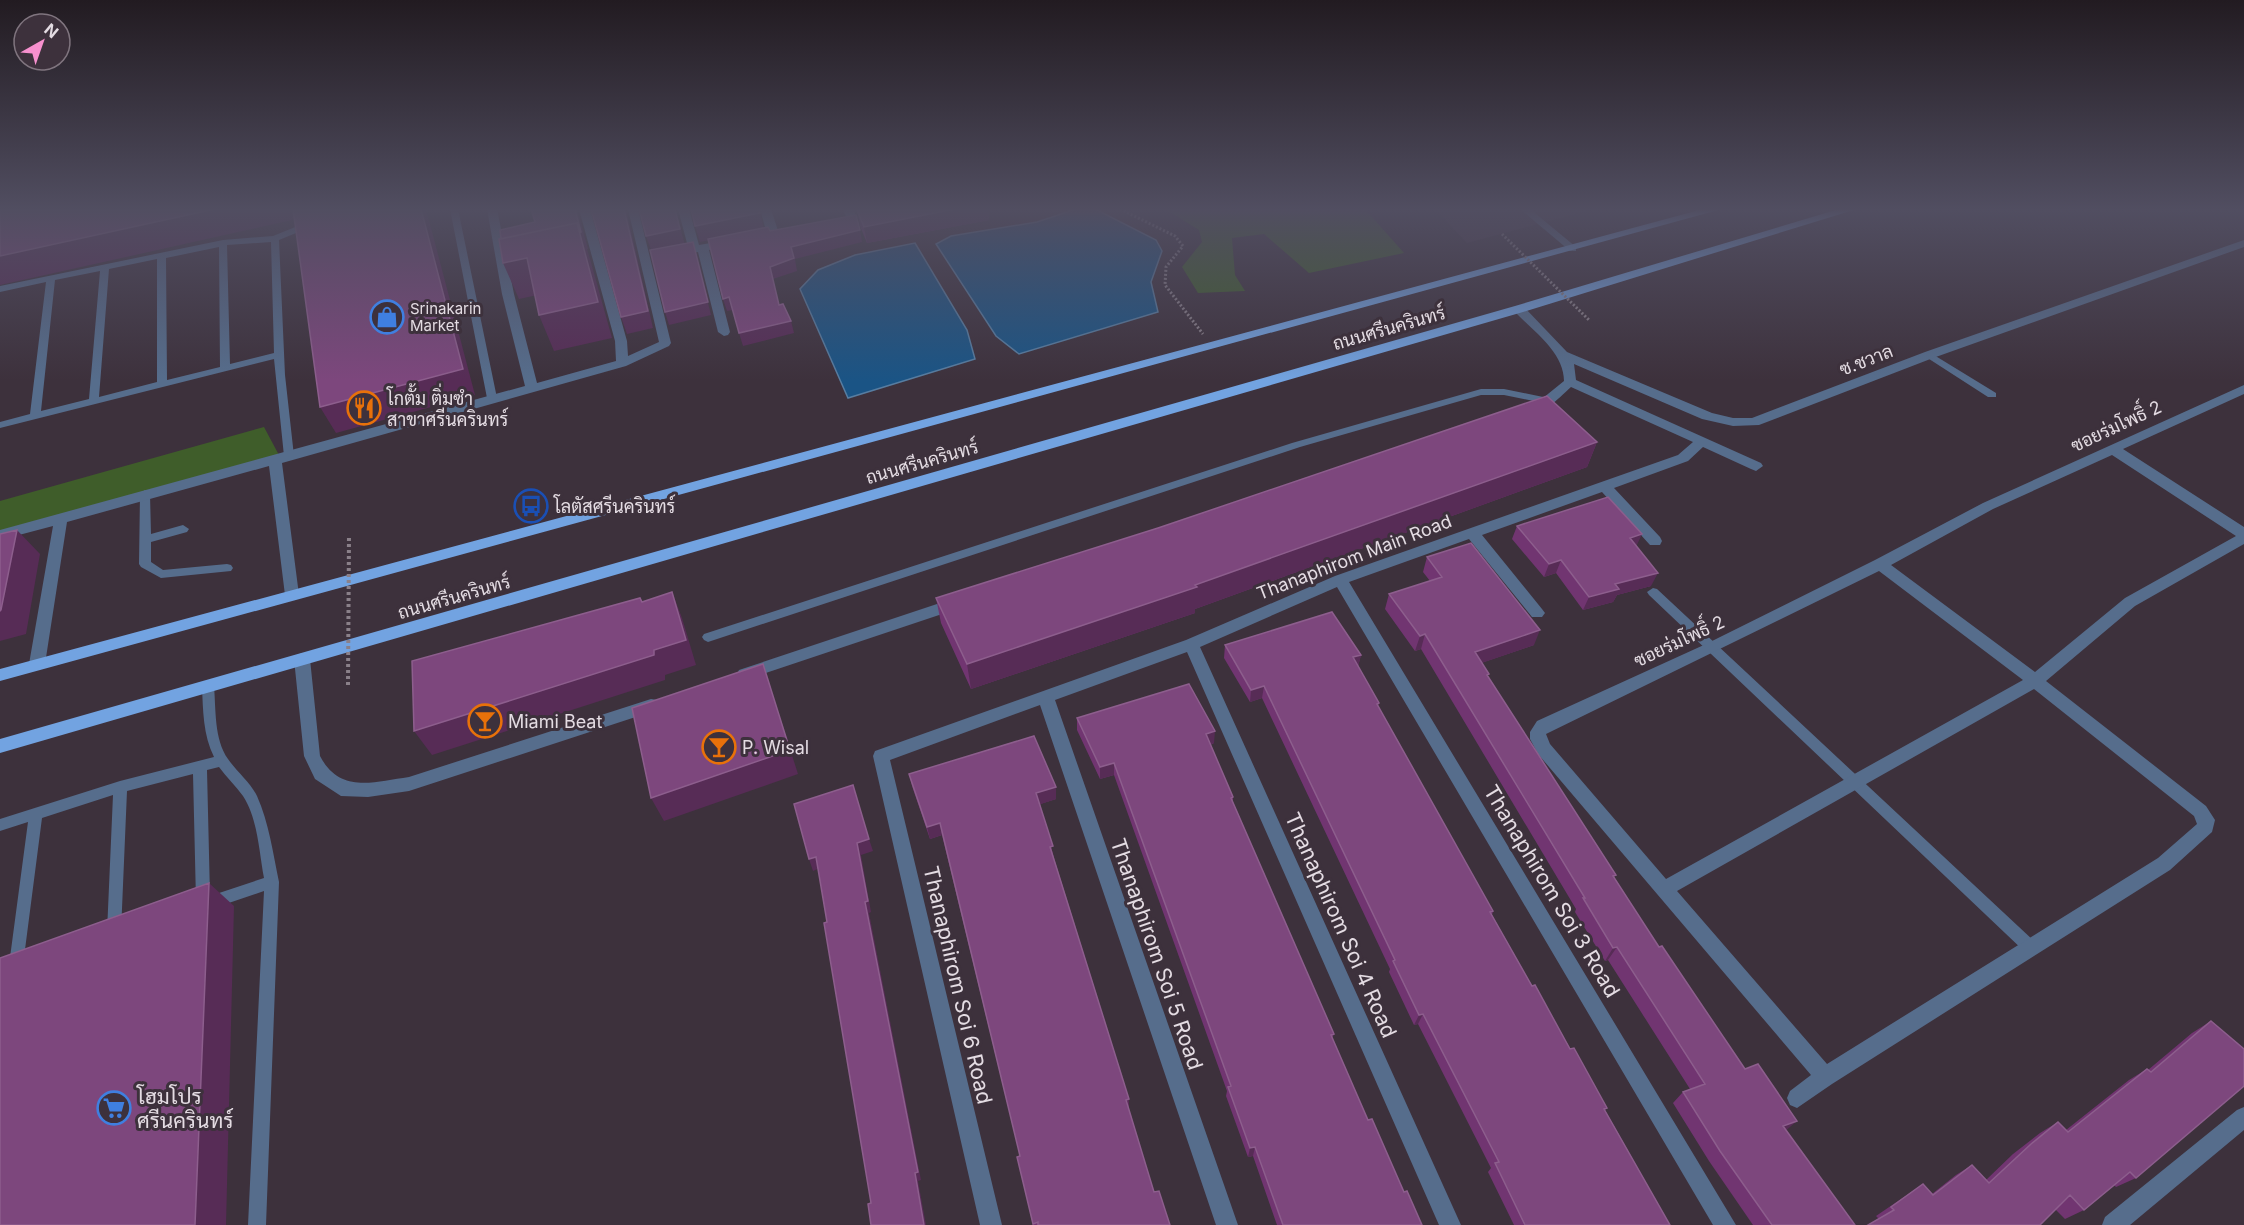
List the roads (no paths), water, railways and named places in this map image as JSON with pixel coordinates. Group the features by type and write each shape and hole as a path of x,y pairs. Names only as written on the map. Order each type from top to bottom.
{"main road":[{"name":"ถนนศรีนครินทร์","path":"0,675 1509,266"},
{"name":"ถนนศรีนครินทร์","path":"0,746 1662,266"}],"street":[{"path":"509,266 532,388"},
{"path":"593,266 621,340 622,363"},
{"path":"0,535 61,516 282,458 622,363 653,351 665,343 656,266"},
{"path":"704,266 724,332"},
{"name":"ซ.ชวาล","path":"1519,309 1563,355 1707,416 1739,424 1759,421 1929,355 2179,266"},
{"path":"1515,418 1548,401 1570,382 1570,368 1563,355"},
{"path":"1570,382 1756,466"},
{"name":"ซอยร่มโพธิ์ 2","path":"1825,1077 1544,750 1538,739 1538,732 1544,726 1711,648 1880,564 1988,507 2244,388"},
{"name":"Thanaphirom Main Road","path":"881,756 1191,644 1340,580 1683,458 1701,441"},
{"path":"1664,889 2035,681 2130,602 2244,536 2113,449"},
{"path":"282,458 292,595"},
{"path":"1604,486 1655,540"},
{"path":"37,664 61,516"},
{"path":"1472,533 1537,613"},
{"path":"1797,1098 1825,1077 2164,864 2206,827 2206,820 2199,811 2035,681 1880,564"},
{"name":"Thanaphirom Soi 3 Road","path":"1340,580 1725,1225"},
{"path":"725,680 974,598"},
{"name":"Thanaphirom Soi 4 Road","path":"1191,644 1450,1225"},
{"path":"302,659 312,756 321,774 341,789 368,790 409,784 669,699"},
{"name":"Thanaphirom Soi 5 Road","path":"1046,698 1227,1225"},
{"name":"Thanaphirom Soi 6 Road","path":"881,756 991,1225"},
{"path":"2113,1225 2244,1117"}],"lane":[{"path":"0,289 113,266"},
{"path":"161,266 162,384"},
{"path":"223,266 225,369"},
{"path":"276,266 283,420 282,458"},
{"path":"465,266 492,399"},
{"path":"94,401 105,268"},
{"path":"35,416 51,278"},
{"path":"0,425 279,355"},
{"path":"1929,355 1992,395"},
{"path":"708,636 1296,445 1481,392 1504,392 1548,401"},
{"path":"145,494 147,539 145,564 161,574 227,568"},
{"path":"147,539 183,529"},
{"path":"1653,592 2030,947"},
{"path":"208,686 212,731 221,761 241,782 250,797 261,827 272,882 257,1225"},
{"path":"0,825 120,787 221,761"},
{"path":"200,767 197,907 272,882"},
{"path":"114,936 120,787"},
{"path":"0,975 21,968 36,813"}],"water":[{"path":"827,266 929,266 967,330 975,359 848,398 800,289 818,270"},
{"path":"950,266 1157,266 1151,282 1158,312 1019,354 996,336"}],"place":[{"name":"Srinakarin Market","path":"387,317"},
{"name":"โกตั้ม ติ่มซำ สาขาศรีนครินทร์","path":"364,408"},
{"name":"โลตัสศรีนครินทร์","path":"531,506"},
{"name":"Miami Beat","path":"485,721"},
{"name":"P. Wisal","path":"719,747"},
{"name":"โฮมโปร ศรีนครินทร์","path":"114,1108"}]}
